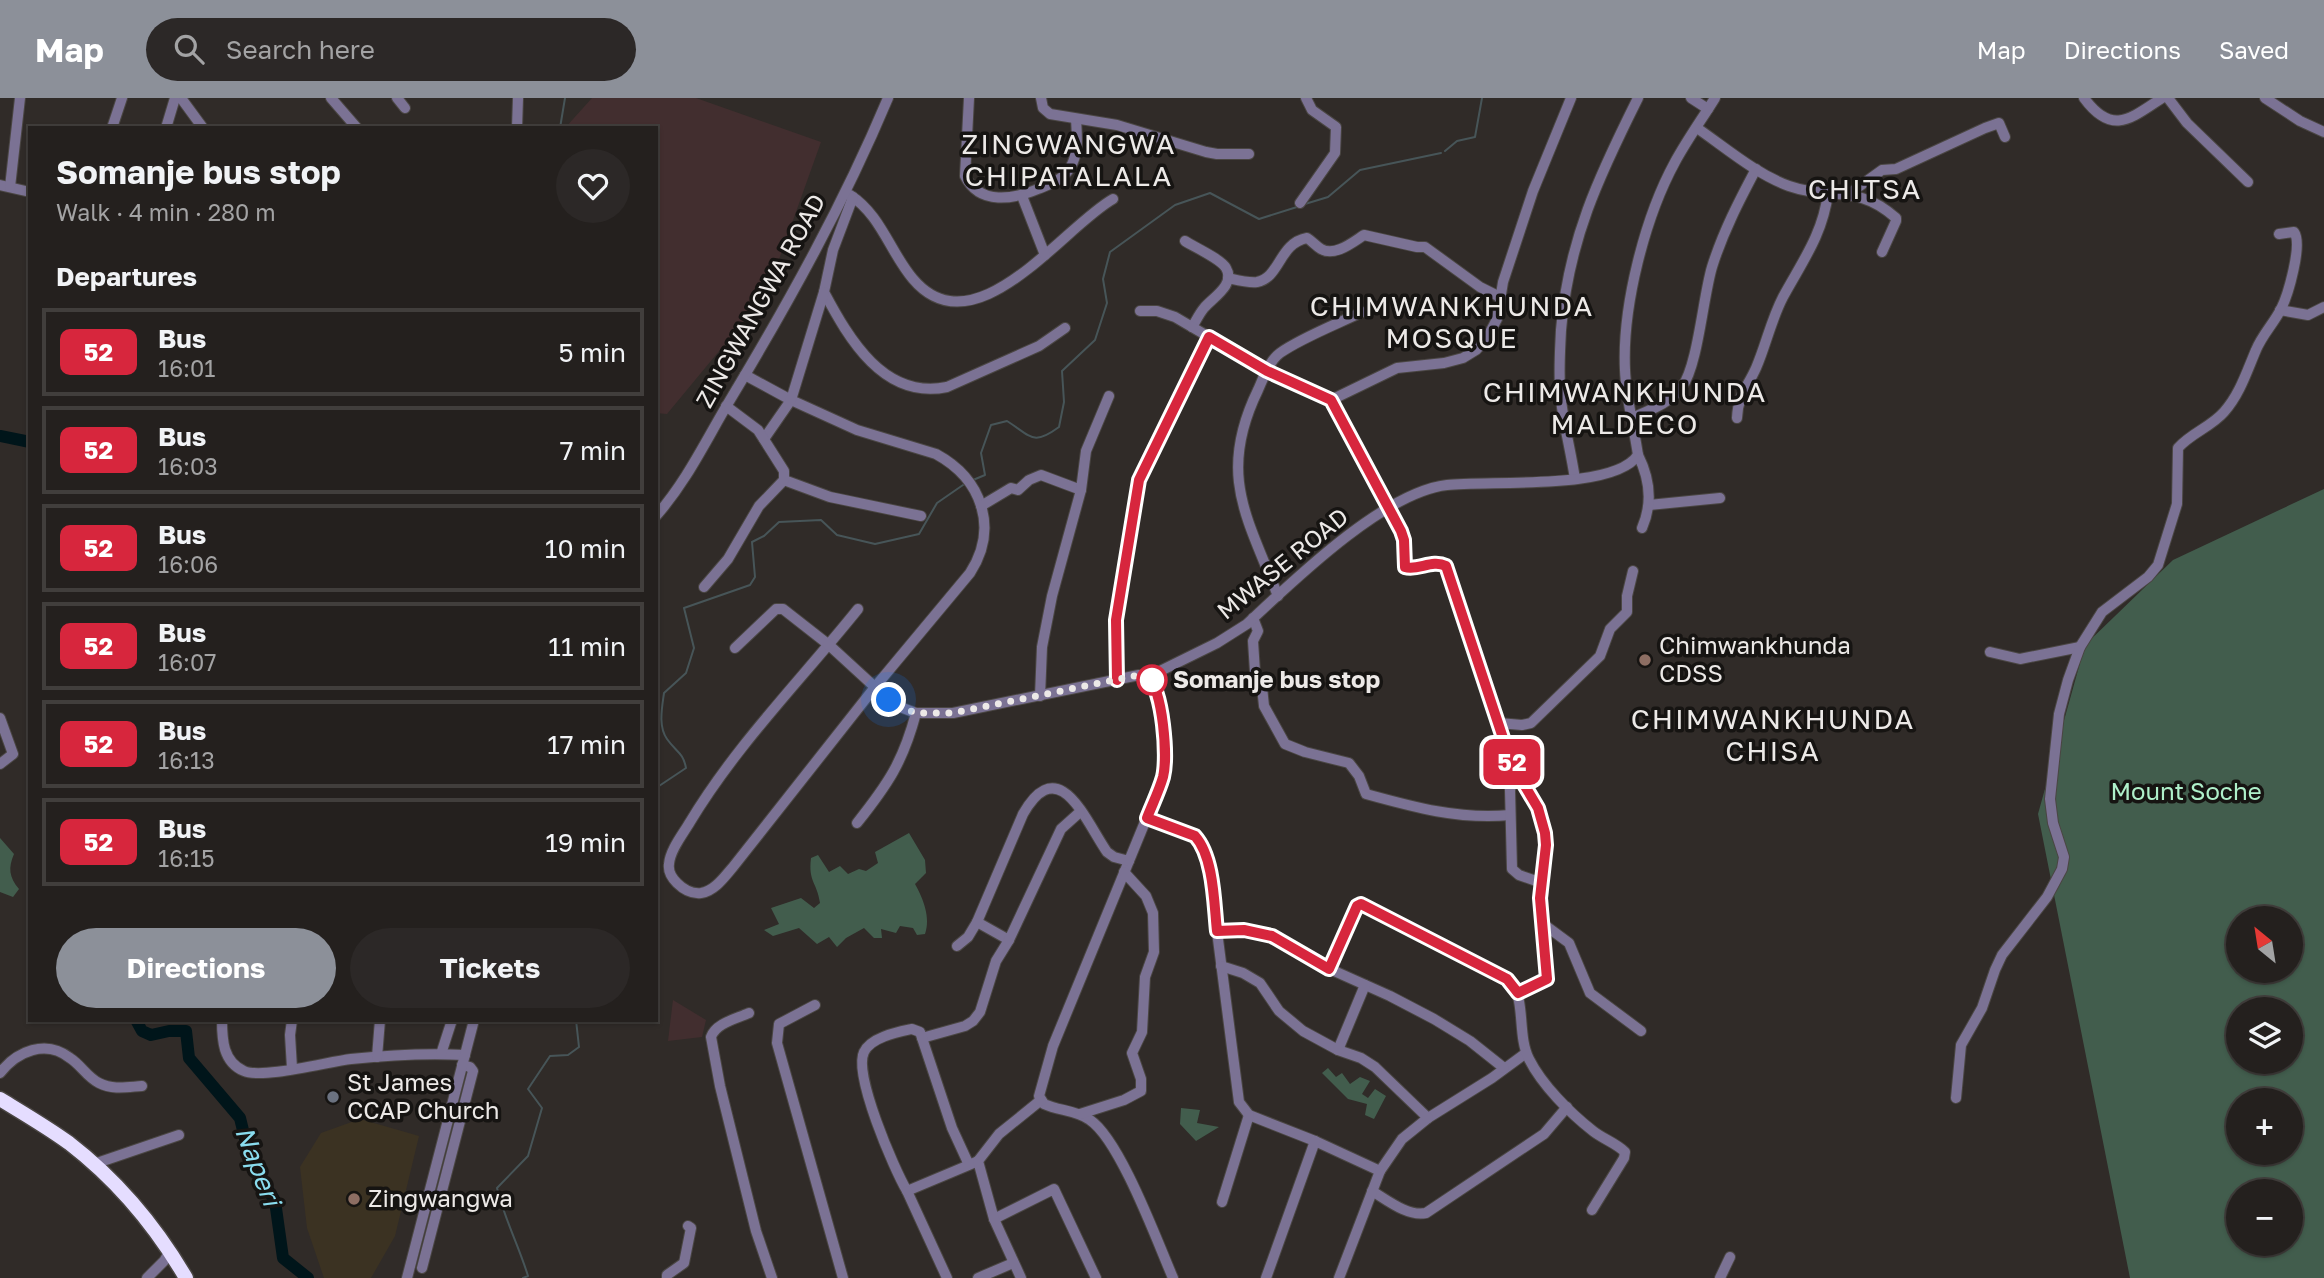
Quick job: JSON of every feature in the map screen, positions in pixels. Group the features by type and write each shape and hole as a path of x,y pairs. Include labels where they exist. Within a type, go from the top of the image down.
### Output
{"highway":[{"path":"0,1098 67,1142 94,1164 136,1205 186,1278"}],"street":[{"path":"20,98 5,186 28,192"},
{"path":"113,126 121,98"},
{"path":"167,126 175,98"},
{"path":"181,98 202,126"},
{"path":"331,98 354,126"},
{"path":"397,98 405,108"},
{"path":"517,126 518,98"},
{"name":"ZINGWANGWA ROAD","path":"658,514 677,491 850,195 888,98"},
{"path":"969,98 964,167 967,180 977,191 997,199 1022,195 1053,183 1069,170 1077,149 1076,119"},
{"path":"1041,98 1043,108 1050,114 1117,125 1206,152 1249,154"},
{"path":"1300,202 1335,153 1337,145 1336,127 1308,106 1306,98"},
{"path":"1331,400 1397,368 1463,358 1476,350 1487,338 1497,319 1508,265 1533,191 1571,98"},
{"path":"1575,479 1559,380 1560,347 1571,258 1605,164 1638,98"},
{"path":"1691,98 1708,109"},
{"path":"1642,528 1649,505 1647,478 1638,455 1625,368 1636,272 1659,195 1676,161 1715,98"},
{"path":"2084,98 2098,115 2113,122 2123,121 2162,98"},
{"path":"2168,98 2194,131 2248,181"},
{"path":"2265,98 2300,121 2324,132"},
{"path":"1850,193 1882,170 1896,169 1918,156 1992,125 1998,123 2004,138"},
{"path":"1697,128 1756,169 1790,186 1828,193 1850,193 1881,206 1896,218 1882,252"},
{"path":"1632,418 1663,403 1677,392 1686,380 1712,267 1733,211 1756,169"},
{"path":"1737,418 1738,401 1756,368 1783,298 1818,236 1828,193"},
{"path":"764,439 791,400 850,195 869,211 914,281 939,297 961,301 982,298 1004,285 1045,255 1098,207 1113,199"},
{"path":"1022,195 1045,255"},
{"path":"1956,1098 1961,1045 1982,1008 1995,970 2002,955 2047,897 2062,869 2064,857 2051,813 2051,776 2062,698 2080,647 2102,612 2148,577 2158,565 2177,504 2178,448 2209,426 2228,408 2249,370 2267,328 2280,310 2294,269 2298,240 2294,232 2279,234"},
{"path":"1228,278 1252,282 1262,280 1275,267 1290,244 1300,239 1307,238 1320,249 1328,251 1346,247 1364,235 1425,247 1479,287 1500,297"},
{"path":"1185,241 1220,262 1226,269 1228,278 1225,287 1206,305 1192,327"},
{"path":"824,292 841,324 863,355 899,381 933,390 947,387 1039,346 1065,328"},
{"path":"2280,310 2308,315 2324,306"},
{"path":"1140,311 1164,313 1267,371 1331,400 1404,540 1404,564 1407,569 1431,563 1446,566 1516,771 1534,800 1545,833 1542,923 1547,979 1518,993"},
{"path":"1278,596 1247,516 1238,478 1237,450 1246,416 1267,371 1279,354 1362,312"},
{"path":"1117,680 1116,620 1139,480 1209,337"},
{"path":"746,375 791,400 857,430 936,454 948,461 968,481 981,506 986,534 980,558 970,573 875,687 747,850 718,883 700,893 689,892 677,883 668,868 709,791 761,722 858,609"},
{"path":"1040,696 1042,647 1047,621 1081,490 1086,452 1109,396"},
{"path":"704,587 728,559 759,506 784,480 784,471 764,439 752,424 726,406"},
{"name":"MWASE ROAD","path":"735,648 765,618 780,608 829,645 900,707 916,713 953,713 1139,675 1148,677 1224,639 1253,618 1351,533 1418,492 1444,485 1575,479 1614,471 1629,464 1638,455"},
{"path":"981,506 1011,488 1018,490 1029,480 1041,475 1081,490"},
{"path":"784,480 830,497 921,516"},
{"path":"1649,505 1720,498"},
{"path":"1499,723 1531,723 1600,656 1610,629 1627,612 1627,596 1633,571"},
{"path":"1253,618 1258,631 1253,641 1255,672 1262,687 1264,706 1285,744 1349,763 1359,776 1366,794 1466,817 1510,815"},
{"path":"1990,652 2020,659 2080,647"},
{"path":"1148,677 1157,692 1165,757 1163,778 1053,1046 1040,1089 1041,1100 1050,1107 1080,1114 1102,1129 1110,1139 1173,1278"},
{"path":"856,823 900,763 916,713"},
{"path":"0,719 13,754 0,764"},
{"path":"1516,771 1510,790 1513,871 1542,883"},
{"path":"957,946 968,937 977,922 1031,799 1048,788 1057,788 1074,799 1107,852 1129,862"},
{"path":"922,1038 973,1021 984,1002 996,961 1009,940 1061,829 1080,812"},
{"path":"1147,818 1195,836 1201,842 1212,885 1239,1102 1249,1115 1380,1171"},
{"path":"1080,1114 1124,1100 1141,1091 1141,1079 1132,1053 1142,1032 1145,978 1154,952 1153,913 1146,896 1125,872"},
{"path":"1329,969 1357,906 1361,904 1507,979 1518,993 1520,1027 1526,1053 1543,1079 1592,1131 1625,1152 1592,1210"},
{"path":"977,922 1009,940"},
{"path":"1542,923 1569,943 1590,993 1641,1031"},
{"path":"1217,931 1244,930 1272,936 1329,969 1444,1025 1470,1041 1504,1068"},
{"path":"1221,966 1243,973 1260,983 1279,1011 1303,1031 1376,1067 1428,1118"},
{"path":"1338,1049 1365,985"},
{"path":"815,1005 779,1024 777,1043 843,1278"},
{"path":"748,1013 717,1027 711,1037 720,1086 756,1231 772,1278"},
{"path":"222,1022 222,1044 229,1060 236,1067 256,1075 377,1057 441,1054 464,1060 470,1067 473,1071 422,1268"},
{"path":"292,1022 292,1068"},
{"path":"377,1057 380,1022"},
{"path":"441,1054 451,1022"},
{"path":"407,1278 474,1022"},
{"path":"947,1278 887,1152 870,1101 862,1059 867,1047 894,1033 912,1029 919,1032 922,1038 952,1128 973,1163 1021,1278"},
{"path":"0,1073 15,1056 46,1047 59,1050 97,1082 121,1088 142,1086"},
{"path":"1339,1278 1380,1171 1402,1139 1428,1118 1526,1053"},
{"path":"907,1191 973,1163 999,1134 1041,1100"},
{"path":"1371,1191 1410,1212 1426,1213 1544,1134 1567,1107"},
{"path":"1222,1202 1249,1115"},
{"path":"94,1164 179,1135"},
{"path":"1266,1278 1315,1141"},
{"path":"995,1219 1054,1189 1096,1278"},
{"path":"667,1278 667,1275 684,1263 691,1228 688,1226"},
{"path":"147,1278 170,1251"},
{"path":"1720,1278 1730,1257"},
{"path":"978,1278 1013,1263"}],"shaded area":[{"path":"592,98 696,98 821,142 767,293 667,414 658,413 658,126 567,126"},
{"path":"673,1000 706,1020 702,1037 668,1041"},
{"name":"Zingwangwa","path":"360,1119 419,1136 395,1236 371,1278 324,1278 307,1228 300,1167 321,1133"}],"green space":[{"name":"Mount Soche","path":"2324,489 2324,1278 2130,1278 2038,814 2085,645 2173,560"},
{"path":"909,833 925,860 926,873 915,884 927,915 925,934 917,935 913,928 900,926 896,933 881,929 882,938 874,938 864,928 846,938 837,947 829,937 817,944 799,928 773,936 764,930 779,924 771,908 801,898 814,908 820,903 811,872 811,858 818,855 829,872 840,866 848,874 859,869 866,871 878,863 875,852"},
{"path":"0,838 14,854 10,872 19,889 13,897 0,892"},
{"path":"1328,1068 1336,1077 1342,1073 1350,1084 1360,1077 1370,1081 1362,1094 1368,1098 1375,1089 1386,1096 1374,1119 1365,1115 1367,1104 1348,1099 1322,1073"},
{"path":"1181,1108 1200,1110 1197,1123 1219,1127 1196,1141 1180,1124"}],"waterway":[{"path":"560,126 565,98"},
{"path":"1445,151 1457,141 1475,137 1482,98"},
{"path":"1305,204 1328,197 1360,170 1441,153"},
{"path":"973,480 985,475 981,453 991,425 1007,421 1028,435 1038,438 1059,427 1064,402 1062,371 1095,340 1107,303 1103,279 1110,252 1175,205 1210,193 1259,219 1297,207"},
{"name":"Naperi","path":"0,436 28,442"},
{"path":"658,787 686,768 681,755 664,734 661,717 664,693 686,673 694,648 684,608 750,585 755,577 752,542 764,536 779,522 821,520 837,535 875,544 919,534 937,503 963,485"},
{"name":"Naperi","path":"137,1022 142,1031 151,1035 186,1031 189,1058 240,1118 251,1163 275,1201 283,1258 308,1278"},
{"path":"523,1278 528,1276 497,1188 528,1156 542,1108 528,1089 550,1056 568,1055 579,1047 576,1022"}],"bus line":[{"name":"52","path":"1117,680 1116,620 1139,480 1209,337 1267,371 1331,400 1401,531 1405,567 1407,569 1431,563 1446,566 1505,744 1521,781 1538,808 1545,833 1540,898 1547,979 1518,993 1507,979 1361,904 1357,906 1329,969 1272,936 1244,930 1217,931 1212,885 1201,842 1195,836 1147,818 1163,778 1165,757 1156,686 1148,677"}],"place":[{"name":"Chimwankhunda CDSS","path":"1645,660"},
{"name":"Somanje bus stop","path":"1152,680"},
{"name":"St James CCAP Church","path":"333,1097"},
{"name":"Zingwangwa","path":"354,1199"}],"district":[{"name":"ZINGWANGWA CHIPATALALA","path":"1069,160"},
{"name":"CHITSA","path":"1865,189"},
{"name":"CHIMWANKHUNDA MOSQUE","path":"1452,322"},
{"name":"CHIMWANKHUNDA MALDECO","path":"1625,408"},
{"name":"CHIMWANKHUNDA CHISA","path":"1773,735"}],"route":[{"path":"889,700 916,713 953,713 1139,675 1152,680"}]}
